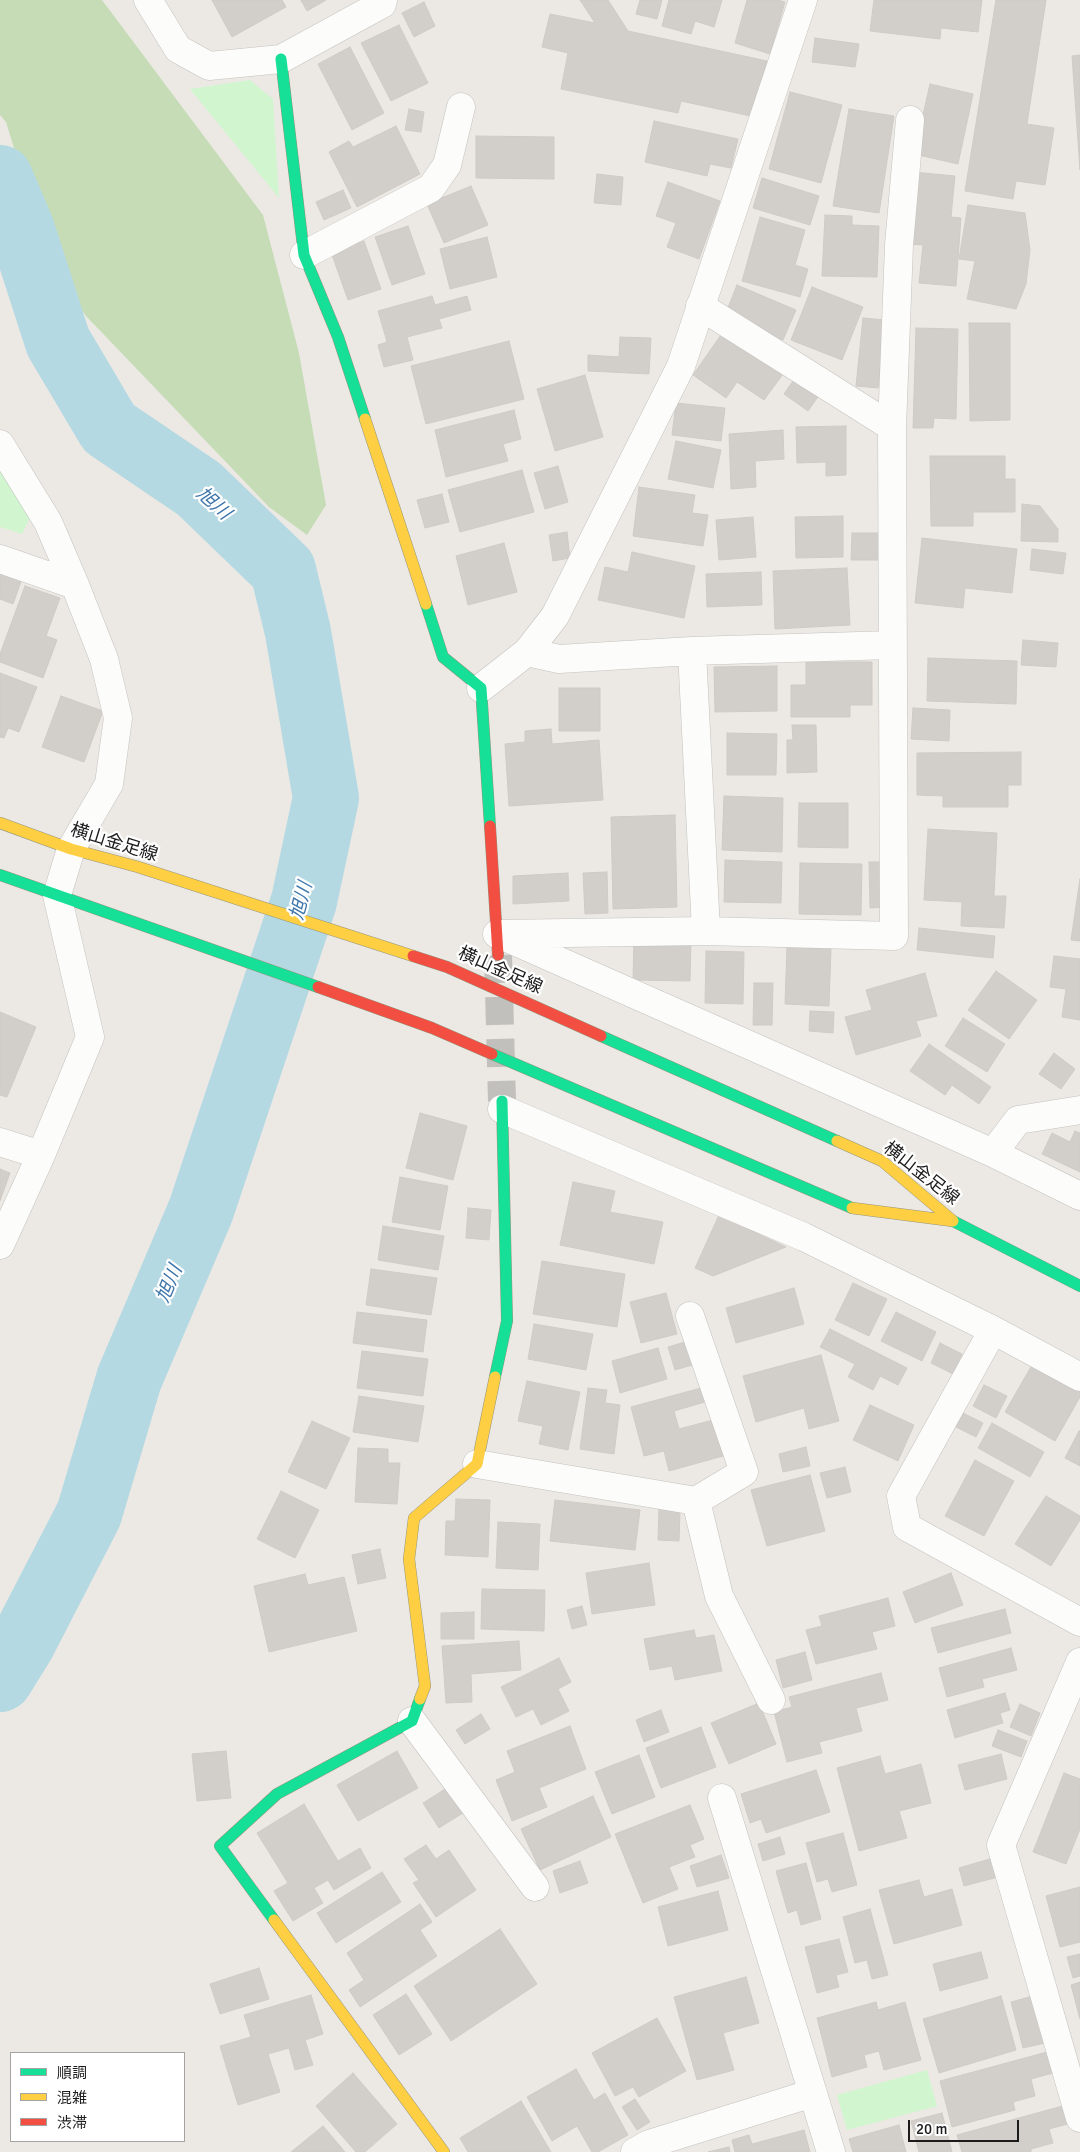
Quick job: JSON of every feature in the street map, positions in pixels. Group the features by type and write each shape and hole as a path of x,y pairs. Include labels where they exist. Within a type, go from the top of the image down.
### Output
{"street":[{"path":"148,0 178,49 209,66 281,59 382,4 383,0"},
{"path":"480,688 527,652 555,616 681,366 804,0"},
{"path":"281,59 304,255 338,337 442,656 480,688 497,944"},
{"path":"304,255 431,188 446,165 461,107"},
{"path":"497,944 706,931 894,936 892,428 899,245 910,120"},
{"path":"700,306 892,428"},
{"path":"0,444 48,522 104,659 118,718 109,784 71,849 57,895 90,1038 41,1155 0,1245"},
{"path":"0,558 75,585"},
{"path":"527,652 559,659 692,651 892,645"},
{"path":"692,651 706,931"},
{"name":"横山金足線","path":"0,824 71,849 138,867 447,967 882,1161 954,1221 1080,1286"},
{"name":"横山金足線","path":"0,875 432,1028 850,1208 954,1221"},
{"path":"497,944 993,1153 1080,1196"},
{"path":"444,2152 220,1846 277,1794 412,1721 425,1686 409,1559 414,1518 477,1464 507,1321 502,1105 804,1237 993,1330 1080,1377"},
{"path":"993,1153 1018,1120 1080,1110"},
{"path":"0,1142 41,1155"},
{"path":"477,1464 696,1501 744,1472 690,1316"},
{"path":"993,1330 901,1496 907,1527 1080,1622"},
{"path":"696,1501 719,1596 771,1700"},
{"path":"1080,1662 1001,1845 1080,2118"},
{"path":"412,1721 535,1887"},
{"path":"722,1798 831,2152"},
{"path":"635,2152 649,2144 814,2093"}],"green space":[{"path":"0,0 102,0 263,215 299,353 326,505 307,535 269,507 86,316 50,265 6,122 0,115"},
{"path":"250,80 273,99 279,198 190,89"},
{"path":"0,469 30,518 22,534 0,527"},
{"path":"927,2070 937,2106 847,2130 837,2095"}],"building":[{"path":"212,0 282,0 286,7 232,37"},
{"path":"301,0 326,0 307,11"},
{"path":"580,0 608,0 628,31 767,61 755,117 681,101 678,113 561,89 568,53 542,47 550,14 595,23"},
{"path":"640,0 662,0 657,19 636,14"},
{"path":"669,0 722,0 714,27 695,21 691,34 662,26"},
{"path":"747,0 778,0 785,2 770,54 735,43"},
{"path":"874,0 982,0 978,32 941,28 940,39 870,31"},
{"path":"996,0 1046,0 1027,124 1054,128 1045,185 1016,181 1013,199 965,191"},
{"path":"424,2 435,26 414,37 402,13"},
{"path":"399,25 428,83 391,101 361,43"},
{"path":"815,38 859,44 855,67 812,62"},
{"path":"350,47 384,113 352,130 318,64"},
{"path":"1080,55 1080,170 1072,56"},
{"path":"930,84 973,94 958,164 914,154"},
{"path":"790,92 842,105 821,183 769,169"},
{"path":"409,109 424,112 421,132 405,130"},
{"path":"849,109 894,116 879,213 833,206"},
{"path":"654,121 738,139 731,168 710,164 707,176 645,162"},
{"path":"396,126 420,174 357,207 329,152 349,141 353,147"},
{"path":"476,136 554,137 554,179 476,178"},
{"path":"913,172 955,176 951,217 961,218 956,286 919,283 923,245 907,244"},
{"path":"597,174 623,177 621,205 594,203"},
{"path":"762,178 819,196 810,225 753,208"},
{"path":"668,182 720,201 699,259 667,247 676,223 656,216"},
{"path":"471,186 488,225 444,243 427,204"},
{"path":"343,190 351,208 324,220 316,202"},
{"path":"968,205 1025,213 1030,250 1026,284 1016,309 967,299 975,261 959,259"},
{"path":"825,215 852,216 852,225 879,226 877,277 822,276"},
{"path":"760,217 805,230 795,265 808,269 800,297 742,281"},
{"path":"408,226 425,274 392,285 375,237"},
{"path":"487,237 497,277 450,289 440,249"},
{"path":"364,241 381,289 348,300 331,252"},
{"path":"737,285 796,310 783,340 725,315"},
{"path":"812,287 863,307 842,360 791,340"},
{"path":"432,296 435,305 467,296 471,310 439,319 442,328 407,337 413,360 384,367 378,345 387,342 378,311"},
{"path":"863,318 886,320 878,388 856,386"},
{"path":"969,323 1010,323 1010,420 970,421"},
{"path":"916,328 958,329 956,419 934,418 933,428 913,428"},
{"path":"723,332 783,374 764,400 737,382 726,398 693,375"},
{"path":"620,337 651,338 649,374 588,371 588,355 619,357"},
{"path":"509,341 524,399 426,424 411,366"},
{"path":"585,375 603,437 555,451 537,389"},
{"path":"795,378 819,395 808,411 784,394"},
{"path":"676,403 725,408 721,441 672,435"},
{"path":"514,410 521,439 503,444 508,461 446,477 435,430"},
{"path":"846,426 846,475 826,476 826,462 797,463 796,427"},
{"path":"783,430 784,459 755,461 756,487 731,489 729,434"},
{"path":"676,441 721,450 713,488 668,479"},
{"path":"930,456 1005,456 1005,479 1015,479 1015,512 973,512 973,526 931,526"},
{"path":"558,466 568,502 545,509 534,473"},
{"path":"522,470 534,512 460,532 448,490"},
{"path":"639,487 695,495 692,513 708,515 703,546 633,536"},
{"path":"442,494 449,522 425,528 417,500"},
{"path":"1022,504 1040,506 1058,529 1058,542 1021,541"},
{"path":"843,516 843,557 796,558 795,517"},
{"path":"753,517 756,557 719,560 716,520"},
{"path":"567,532 570,558 553,561 549,535"},
{"path":"852,533 881,533 881,560 851,560"},
{"path":"922,538 1017,549 1012,593 965,588 963,608 915,603"},
{"path":"504,543 517,592 468,605 456,556"},
{"path":"1032,549 1066,553 1063,574 1030,570"},
{"path":"632,552 695,566 684,618 598,600 605,567 628,572"},
{"path":"847,568 850,625 775,629 773,571"},
{"path":"0,571 22,579 13,604 0,599"},
{"path":"761,572 762,605 707,607 706,574"},
{"path":"25,586 60,598 46,636 57,640 43,678 0,662 0,654"},
{"path":"1023,640 1058,643 1056,667 1021,665"},
{"path":"928,658 1017,661 1016,704 927,701"},
{"path":"806,662 872,662 872,705 850,705 850,717 791,717 791,685 806,685"},
{"path":"777,666 777,711 715,712 714,667"},
{"path":"0,673 37,687 19,732 8,728 4,738 0,737"},
{"path":"559,688 600,688 600,731 559,731"},
{"path":"61,696 103,711 84,762 42,747"},
{"path":"913,708 950,710 949,741 911,739"},
{"path":"792,725 816,725 817,772 787,773 787,740 793,740"},
{"path":"551,729 552,744 599,740 603,800 509,806 505,744 525,742 525,731"},
{"path":"727,733 777,734 776,775 727,775"},
{"path":"1021,752 1021,785 1008,785 1008,807 943,807 943,796 917,795 917,753"},
{"path":"724,796 783,798 782,852 722,850"},
{"path":"799,803 848,803 848,848 798,847"},
{"path":"675,815 677,907 613,909 611,817"},
{"path":"928,829 997,833 994,896 1006,896 1004,928 961,926 962,902 924,900"},
{"path":"725,860 782,862 781,903 724,902"},
{"path":"869,862 886,862 887,907 870,908"},
{"path":"800,863 862,864 861,915 799,914"},
{"path":"607,872 608,913 585,914 583,873"},
{"path":"568,873 569,901 513,904 513,876"},
{"path":"1080,879 1080,941 1071,940"},
{"path":"919,928 995,936 993,958 917,950"},
{"path":"634,938 691,941 690,981 633,980"},
{"path":"787,946 831,948 829,1006 785,1004"},
{"path":"706,951 744,952 743,1004 705,1003"},
{"path":"1054,956 1080,959 1080,1020 1062,1017 1066,989 1050,987"},
{"path":"996,971 1037,1000 1009,1039 968,1010"},
{"path":"925,973 937,1016 916,1021 921,1036 856,1055 845,1017 872,1010 866,990"},
{"path":"754,983 773,983 772,1025 753,1025"},
{"path":"810,1011 834,1012 833,1033 809,1031"},
{"path":"0,1012 36,1027 7,1097 0,1095"},
{"path":"963,1018 1005,1044 987,1072 945,1046"},
{"path":"929,1044 991,1087 979,1104 952,1085 945,1095 910,1071"},
{"path":"1054,1053 1075,1069 1061,1089 1039,1074"},
{"path":"420,1113 467,1126 453,1180 406,1168"},
{"path":"1075,1131 1080,1133 1080,1172 1042,1154 1052,1133 1070,1142"},
{"path":"0,1169 10,1173 0,1201"},
{"path":"400,1177 448,1186 440,1230 392,1222"},
{"path":"573,1182 615,1191 610,1212 663,1222 654,1264 560,1245"},
{"path":"468,1208 491,1210 489,1240 466,1238"},
{"path":"719,1215 786,1247 713,1276 695,1268"},
{"path":"383,1226 444,1236 438,1270 378,1260"},
{"path":"542,1261 625,1274 617,1327 533,1314"},
{"path":"371,1269 437,1278 431,1315 366,1305"},
{"path":"853,1283 887,1299 869,1336 835,1320"},
{"path":"794,1288 804,1324 736,1343 726,1308"},
{"path":"666,1293 677,1334 641,1343 630,1302"},
{"path":"357,1312 427,1320 423,1352 353,1343"},
{"path":"896,1312 936,1332 922,1361 881,1341"},
{"path":"534,1324 593,1334 586,1370 528,1359"},
{"path":"830,1329 907,1368 898,1385 880,1376 873,1390 848,1377 855,1364 820,1347"},
{"path":"692,1340 699,1363 675,1370 668,1347"},
{"path":"940,1343 962,1354 953,1374 931,1363"},
{"path":"658,1348 667,1379 620,1393 612,1361"},
{"path":"362,1351 428,1359 423,1396 357,1388"},
{"path":"821,1355 839,1421 809,1429 804,1408 756,1422 743,1376"},
{"path":"1032,1365 1080,1392 1080,1397 1055,1441 1005,1412"},
{"path":"527,1381 580,1392 568,1450 539,1444 543,1426 518,1421"},
{"path":"984,1385 1007,1396 996,1418 973,1406"},
{"path":"588,1388 607,1390 605,1403 620,1405 614,1454 580,1449"},
{"path":"701,1388 705,1402 674,1411 679,1429 713,1420 723,1456 669,1471 664,1451 644,1456 631,1407"},
{"path":"359,1396 424,1406 418,1442 353,1432"},
{"path":"870,1405 914,1425 898,1461 853,1440"},
{"path":"963,1413 983,1423 976,1437 956,1427"},
{"path":"312,1421 350,1438 326,1489 288,1472"},
{"path":"992,1423 1044,1452 1030,1477 978,1448"},
{"path":"1080,1431 1080,1466 1065,1458"},
{"path":"806,1447 810,1466 783,1472 779,1454"},
{"path":"358,1448 388,1449 388,1463 400,1463 397,1504 355,1502"},
{"path":"975,1460 1014,1481 984,1536 945,1516"},
{"path":"845,1467 851,1492 827,1498 820,1473"},
{"path":"810,1475 825,1531 767,1546 751,1490"},
{"path":"281,1491 319,1510 295,1558 257,1539"},
{"path":"1046,1496 1080,1516 1080,1520 1051,1566 1015,1544"},
{"path":"456,1499 490,1500 488,1557 445,1555 446,1521 455,1521"},
{"path":"555,1500 640,1510 635,1550 550,1541"},
{"path":"659,1509 680,1510 679,1541 658,1540"},
{"path":"498,1522 540,1524 538,1570 496,1568"},
{"path":"380,1549 386,1578 358,1584 352,1555"},
{"path":"649,1563 655,1605 592,1614 586,1573"},
{"path":"951,1573 963,1605 915,1623 903,1592"},
{"path":"305,1574 308,1585 344,1577 357,1631 269,1652 254,1586"},
{"path":"482,1589 545,1590 544,1631 481,1629"},
{"path":"888,1598 895,1626 872,1632 877,1649 816,1664 806,1630 822,1626 819,1616"},
{"path":"582,1606 587,1625 572,1629 567,1610"},
{"path":"1005,1609 1011,1633 938,1653 931,1628"},
{"path":"474,1612 474,1639 441,1639 441,1613"},
{"path":"694,1630 696,1638 714,1635 722,1671 675,1680 672,1666 650,1670 644,1639"},
{"path":"519,1641 521,1670 471,1674 472,1702 446,1703 442,1646"},
{"path":"1011,1648 1017,1670 982,1679 984,1687 947,1697 939,1668"},
{"path":"805,1652 812,1680 783,1688 776,1660"},
{"path":"559,1658 571,1682 558,1689 569,1711 541,1725 533,1709 516,1717 501,1687"},
{"path":"881,1673 888,1700 856,1708 862,1731 819,1742 822,1753 787,1762 774,1712 792,1707 789,1697"},
{"path":"1005,1693 1010,1710 1000,1713 1003,1723 955,1738 947,1710"},
{"path":"759,1703 776,1744 729,1764 711,1723"},
{"path":"1020,1704 1040,1713 1031,1736 1010,1727"},
{"path":"661,1710 669,1732 644,1742 636,1720"},
{"path":"481,1714 490,1729 465,1744 456,1730"},
{"path":"570,1726 586,1769 539,1788 547,1807 512,1821 496,1780 515,1772 507,1751"},
{"path":"701,1727 716,1767 661,1788 646,1748"},
{"path":"998,1730 1027,1741 1021,1757 992,1746"},
{"path":"226,1751 231,1798 197,1801 192,1754"},
{"path":"397,1751 418,1788 358,1821 337,1785"},
{"path":"1001,1754 1007,1779 965,1790 958,1765"},
{"path":"639,1755 655,1797 612,1814 595,1772"},
{"path":"880,1756 885,1774 921,1764 931,1803 899,1811 907,1838 859,1851 837,1768"},
{"path":"816,1770 830,1812 766,1833 761,1819 750,1823 741,1794"},
{"path":"1064,1773 1080,1779 1080,1829 1066,1864 1033,1852"},
{"path":"450,1786 466,1811 439,1828 423,1803"},
{"path":"593,1796 611,1837 540,1870 521,1829"},
{"path":"304,1804 338,1861 360,1848 371,1868 334,1890 328,1880 314,1888 323,1903 293,1921 274,1891 288,1883 257,1833"},
{"path":"690,1805 704,1839 690,1845 695,1857 669,1867 678,1889 643,1903 615,1834"},
{"path":"843,1833 857,1885 832,1892 828,1879 817,1882 806,1843"},
{"path":"780,1837 785,1854 763,1861 758,1844"},
{"path":"426,1845 436,1859 449,1850 476,1890 436,1917 413,1883 419,1880 404,1859"},
{"path":"721,1855 729,1878 697,1887 690,1866"},
{"path":"993,1858 998,1877 964,1886 959,1868"},
{"path":"580,1861 588,1883 560,1893 553,1871"},
{"path":"806,1863 821,1919 801,1925 797,1910 788,1913 776,1871"},
{"path":"382,1872 401,1902 336,1943 317,1913"},
{"path":"919,1880 924,1897 952,1889 962,1925 894,1944 879,1890"},
{"path":"1080,1887 1080,1942 1060,1947 1046,1896"},
{"path":"718,1891 728,1930 668,1946 658,1907"},
{"path":"420,1904 432,1922 420,1930 437,1956 360,2007 349,1990 364,1980 347,1953"},
{"path":"870,1909 888,1975 872,1979 867,1960 855,1963 843,1917"},
{"path":"500,1929 537,1984 451,2041 414,1986"},
{"path":"839,1939 848,1972 836,1975 839,1987 817,1993 805,1947"},
{"path":"981,1952 988,1978 940,1991 933,1964"},
{"path":"1080,1954 1080,1976 1073,1978 1067,1957"},
{"path":"259,1968 269,1999 220,2014 210,1984"},
{"path":"746,1977 759,2023 723,2033 734,2070 697,2080 674,1997"},
{"path":"1080,1982 1080,2019 1071,1985"},
{"path":"406,1994 432,2034 399,2055 373,2015"},
{"path":"311,1995 323,2034 305,2040 313,2065 295,2070 289,2048 268,2054 280,2092 238,2105 220,2046 251,2037 244,2015"},
{"path":"1001,1996 1016,2050 939,2073 923,2019"},
{"path":"1033,1996 1045,2043 1023,2048 1011,2002"},
{"path":"876,2002 878,2010 905,2002 921,2060 884,2070 879,2051 864,2055 867,2067 832,2077 817,2018"},
{"path":"657,2018 686,2071 639,2097 633,2087 615,2096 592,2053"},
{"path":"1047,2052 1053,2073 1031,2079 1035,2096 1013,2102 1015,2110 952,2127 940,2081"},
{"path":"576,2069 594,2100 605,2093 628,2135 598,2152 592,2152 577,2126 552,2141 527,2097"},
{"path":"353,2073 397,2124 365,2152 356,2152 316,2106"},
{"path":"635,2099 650,2122 637,2130 622,2107"},
{"path":"521,2101 551,2152 468,2152 460,2138"},
{"path":"1066,2105 1071,2123 1049,2129 1053,2143 1031,2149 1031,2152 962,2152 957,2135"},
{"path":"942,2113 952,2152 919,2152 911,2121"},
{"path":"899,2125 906,2152 853,2152 849,2139"},
{"path":"323,2126 345,2152 291,2152"},
{"path":"804,2130 810,2152 735,2152 732,2140 749,2135 752,2144"},
{"path":"729,2147 730,2152 708,2152"}],"waterway":[{"name":"旭川","path":"0,178 22,230 58,342 109,428 199,489 283,570 298,632 326,798 304,901 201,1210 129,1379 89,1514 23,1642 0,1679"}],"tunnel":[{"path":"498,955 502,1101"}],"traffic: fast":[{"path":"281,59 304,255 338,337 365,419"},
{"path":"426,604 443,657 481,688 490,826"},
{"path":"0,875 318,987"},
{"path":"601,1036 837,1141"},
{"path":"492,1054 852,1208"},
{"path":"495,1377 507,1321 502,1101"},
{"path":"953,1221 1080,1286"},
{"path":"274,1920 220,1846 277,1794 412,1721 420,1699"}],"traffic: slow":[{"path":"365,419 426,604"},
{"path":"0,823 71,849 138,867 413,956"},
{"path":"837,1141 882,1161 953,1221 852,1208"},
{"path":"420,1699 425,1686 409,1559 414,1518 477,1464 495,1377"},
{"path":"274,1920 444,2152"}],"traffic: jam":[{"path":"490,826 498,955"},
{"path":"413,956 447,967 601,1036"},
{"path":"318,987 432,1028 492,1054"}]}
